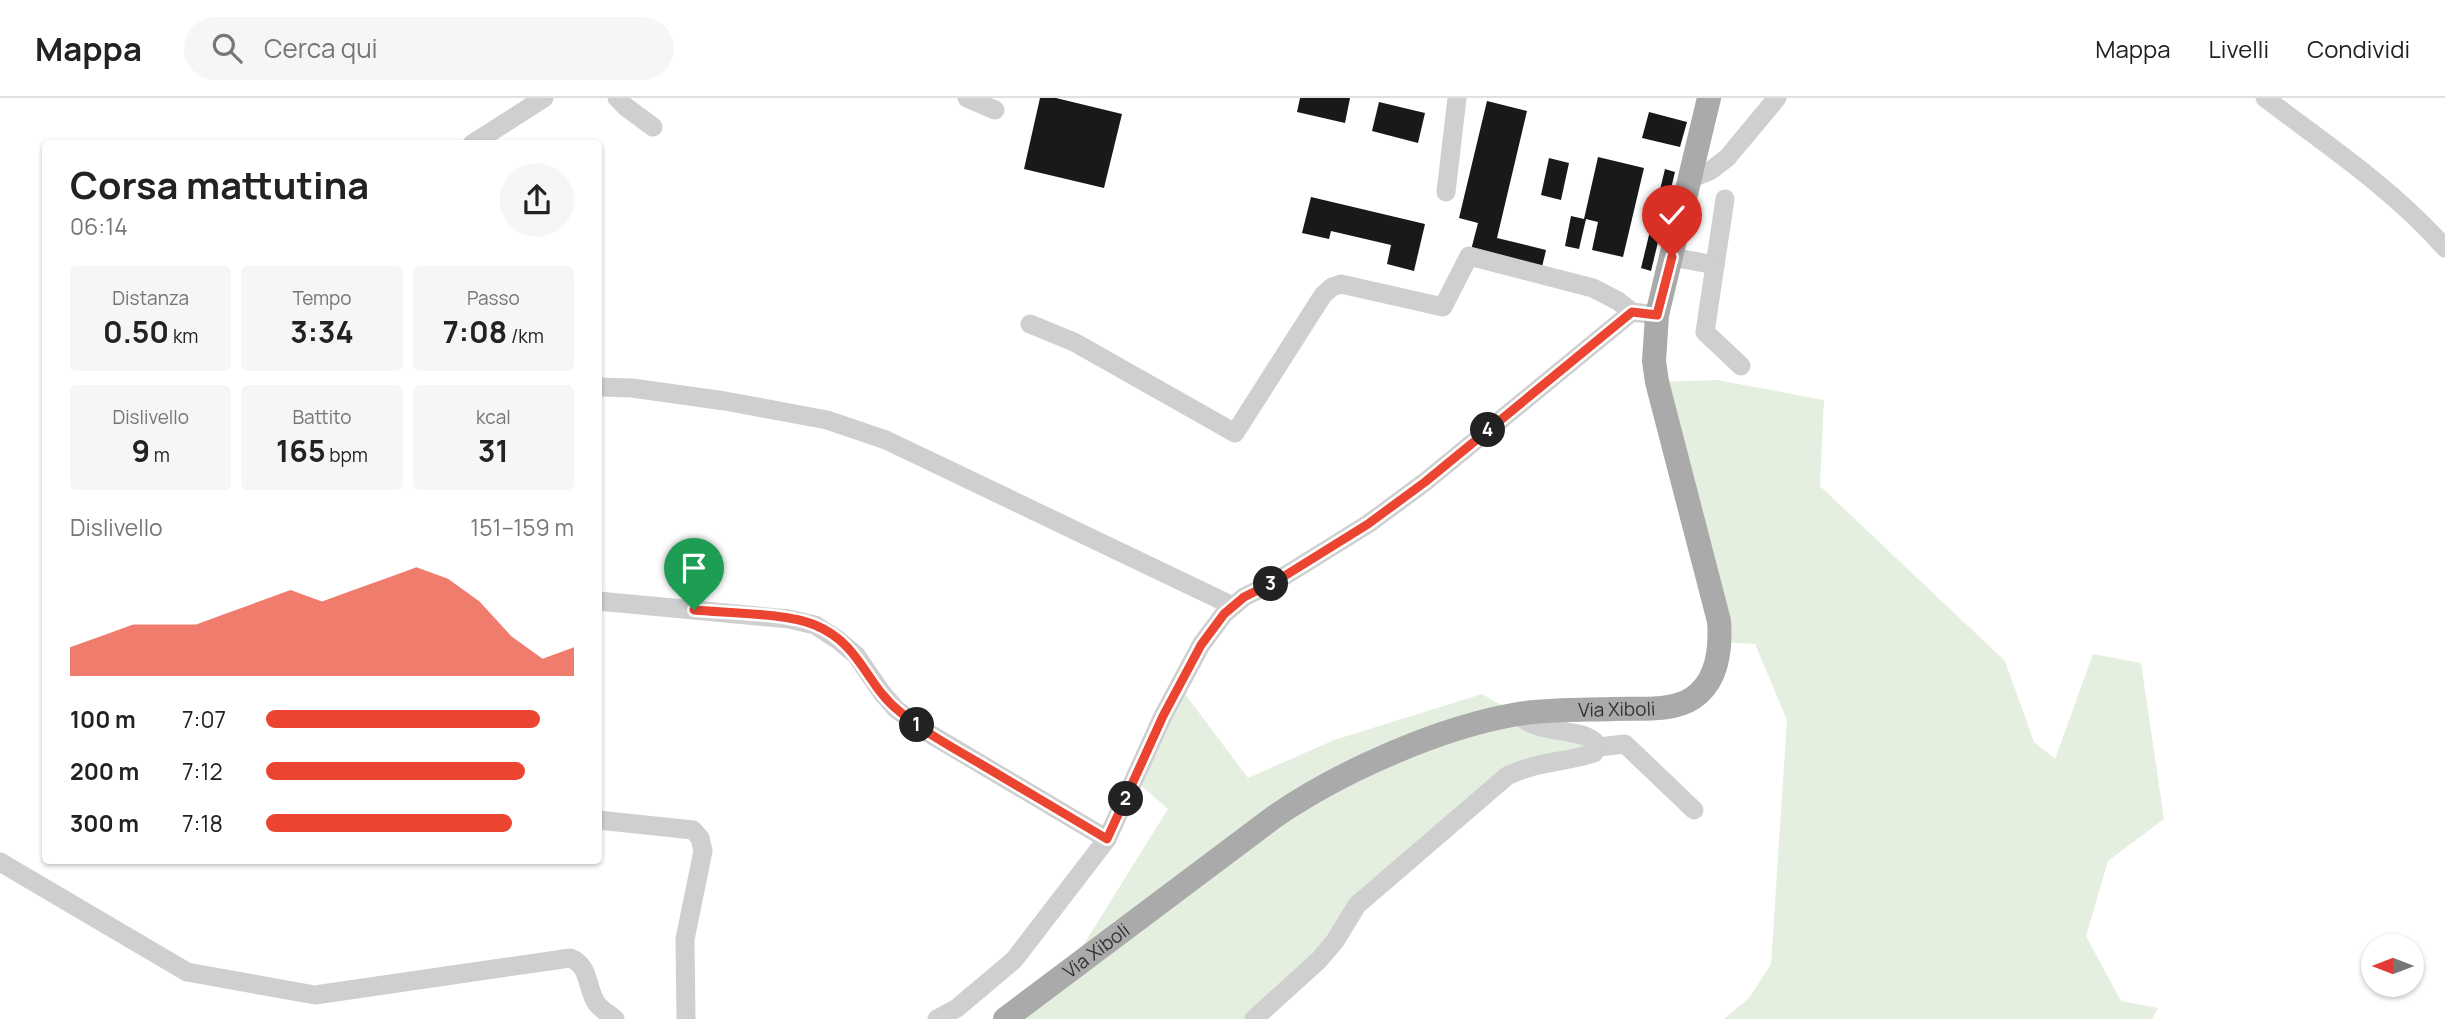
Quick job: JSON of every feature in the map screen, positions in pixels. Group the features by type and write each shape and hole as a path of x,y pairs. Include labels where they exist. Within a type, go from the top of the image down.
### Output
{"main road":[{"name":"Via Xiboli","path":"1005,1019 1301,798 1342,776 1446,733 1518,715 1553,710 1669,706 1694,698 1713,674 1721,642 1719,621 1657,382 1654,361 1657,315 1709,98"}],"street":[{"path":"478,140 544,98"},
{"path":"617,98 653,127"},
{"path":"967,98 995,110"},
{"path":"1447,192 1457,98"},
{"path":"1690,179 1710,171 1727,158 1777,98"},
{"path":"2265,98 2391,194 2417,217 2445,248"},
{"path":"1725,199 1705,332 1741,366"},
{"path":"1030,324 1074,342 1235,433 1322,295 1341,284 1443,307 1469,256 1593,288 1632,312 1657,315"},
{"path":"1672,257 1715,265"},
{"path":"937,1019 976,993 1014,960 1107,839 1163,716 1195,655 1224,614 1244,597 1278,580 1368,524 1425,482 1632,312"},
{"path":"602,387 632,388 738,403 827,419 886,440 1233,606"},
{"path":"602,601 789,619 815,625 856,655 882,694 896,709 925,731 1107,839"},
{"path":"1518,715 1536,727 1588,736 1596,741 1598,747"},
{"path":"1254,1019 1319,960 1335,941 1357,905 1507,776 1528,766 1576,759 1594,753 1598,747 1625,744 1694,810"},
{"path":"602,820 693,830 700,838 703,851 685,939 687,1019"},
{"path":"0,862 187,972 315,995 570,958 577,960 583,967 598,1005 615,1019"}],"green space":[{"path":"1717,380 1824,400 1820,486 2005,661 2034,742 2055,759 2093,654 2141,663 2164,819 2108,861 2086,936 2121,1001 2158,1008 2152,1019 1724,1019 1749,998 1771,964 1787,720 1755,644 1721,642 1657,382"},
{"path":"1179,686 1248,778 1334,740 1482,694 1518,714 1596,741 1551,761 1474,803 1254,1019 1005,1019 1064,976 1168,809 1135,780"}],"building":[{"path":"1040,98 1056,98 1122,114 1104,188 1024,169"},
{"path":"1300,98 1350,98 1345,123 1297,112"},
{"path":"1487,101 1527,111 1497,238 1546,250 1542,267 1471,250 1478,223 1459,218"},
{"path":"1379,102 1425,113 1418,143 1372,131"},
{"path":"1649,112 1687,122 1680,147 1642,138"},
{"path":"1598,157 1644,168 1623,257 1592,250 1598,222 1586,219 1579,249 1565,246 1571,216 1584,219"},
{"path":"1549,158 1569,163 1561,200 1541,195"},
{"path":"1665,169 1675,172 1651,271 1641,268"},
{"path":"1311,197 1425,224 1414,271 1387,264 1391,245 1331,231 1329,239 1302,233"}],"route":[{"path":"694,610 789,619 815,625 856,655 882,694 896,709 925,731 1107,839 1163,716 1201,645 1224,614 1244,597 1278,580 1368,524 1425,482 1632,312 1657,315 1672,257"}]}
